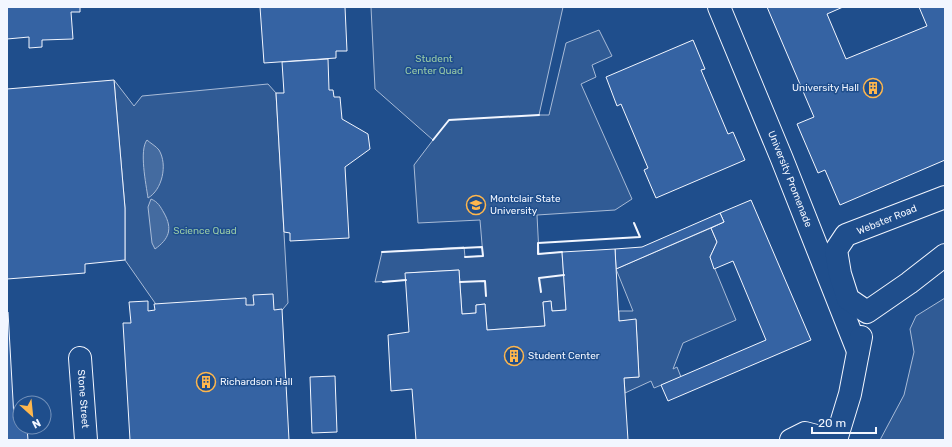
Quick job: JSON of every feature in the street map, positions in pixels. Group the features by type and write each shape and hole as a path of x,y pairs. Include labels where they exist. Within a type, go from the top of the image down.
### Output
{"street":[{"name":"University Promenade","path":"719,7 858,351"},
{"name":"Webster Road","path":"866,312 848,299 840,274 836,250 846,236 945,197"},
{"path":"806,220 826,231 846,236"},
{"path":"836,440 850,394 866,312 909,283 945,255"},
{"name":"Stone Street","path":"80,358 86,440"},
{"path":"791,440 805,433 832,440"}],"shaded area":[{"path":"371,7 563,7 539,115 549,115 566,43 599,30 612,56 592,65 596,77 581,84 632,199 615,210 537,215 539,254 562,252 566,310 552,311 551,301 543,302 545,326 487,330 485,304 476,305 476,313 462,314 459,270 406,273 406,280 375,282 382,252 464,247 465,257 483,256 480,220 418,223 414,165 433,140 375,89"},
{"name":"Science Quad","path":"114,80 134,106 142,96 268,84 276,93 288,303 278,315 169,323 125,260 125,208"},
{"path":"147,140 159,150 163,163 160,183 153,194 148,198 143,159"},
{"path":"151,199 161,208 167,219 169,229 164,241 155,249 152,243 148,207"},
{"path":"711,228 717,242 710,257 736,320 683,343 673,369 677,367 681,377 654,388 651,381 625,393 624,378 639,377 636,320 619,321 619,311 633,311 616,269"},
{"path":"945,298 945,440 880,440 904,395 914,352 910,329 916,316"}],"building":[{"path":"7,7 80,7 80,12 71,12 73,39 42,40 42,47 29,48 29,37 7,39"},
{"path":"260,7 345,7 347,51 336,51 336,58 264,63"},
{"name":"University Hall","path":"767,7 843,7 827,14 846,59 927,26 919,7 945,7 945,160 840,205 825,170 818,173 797,124 814,117"},
{"path":"693,40 705,69 701,70 728,134 733,132 745,160 656,198 644,170 648,168 621,104 617,106 606,77"},
{"path":"328,59 329,90 333,90 334,97 340,97 342,119 368,134 370,149 345,167 349,238 290,241 290,233 284,232 276,93 284,93 282,62"},
{"path":"114,80 125,208 125,260 85,264 85,273 7,279 7,89"},
{"path":"751,200 811,340 668,401 661,385 766,340 733,261 714,269 710,257 717,242 711,228 724,222 720,213"},
{"path":"720,213 724,222 616,269 615,249 642,247"},
{"name":"Student Center","path":"615,249 619,321 636,319 639,377 624,378 628,440 416,440 412,389 391,391 388,335 409,332 405,273 459,270 462,314 476,313 476,305 485,304 487,330 545,326 543,302 551,301 552,311 566,310 562,252"},
{"name":"Richardson Hall","path":"273,294 274,310 282,309 289,440 130,440 123,323 131,323 129,302 148,301 148,311 155,310 154,304 246,298 246,305 254,305 253,295"},
{"path":"8,312 13,395 12,435 28,435 28,440 7,440"},
{"path":"335,376 337,432 312,433 310,377"}],"wall":[{"path":"433,140 449,120 539,115"},
{"path":"562,252 538,254 538,243 640,237 634,223"},
{"path":"382,252 482,247 483,256 465,257"},
{"path":"541,292 539,278 564,275"},
{"path":"383,282 406,280"},
{"path":"460,282 485,281 486,296"}],"place":[{"name":"University Hall","path":"873,88"},
{"name":"Montclair State University","path":"476,205"},
{"name":"Student Center","path":"514,356"},
{"name":"Richardson Hall","path":"206,382"}],"park label":[{"name":"Student Center Quad","path":"434,64"}]}
